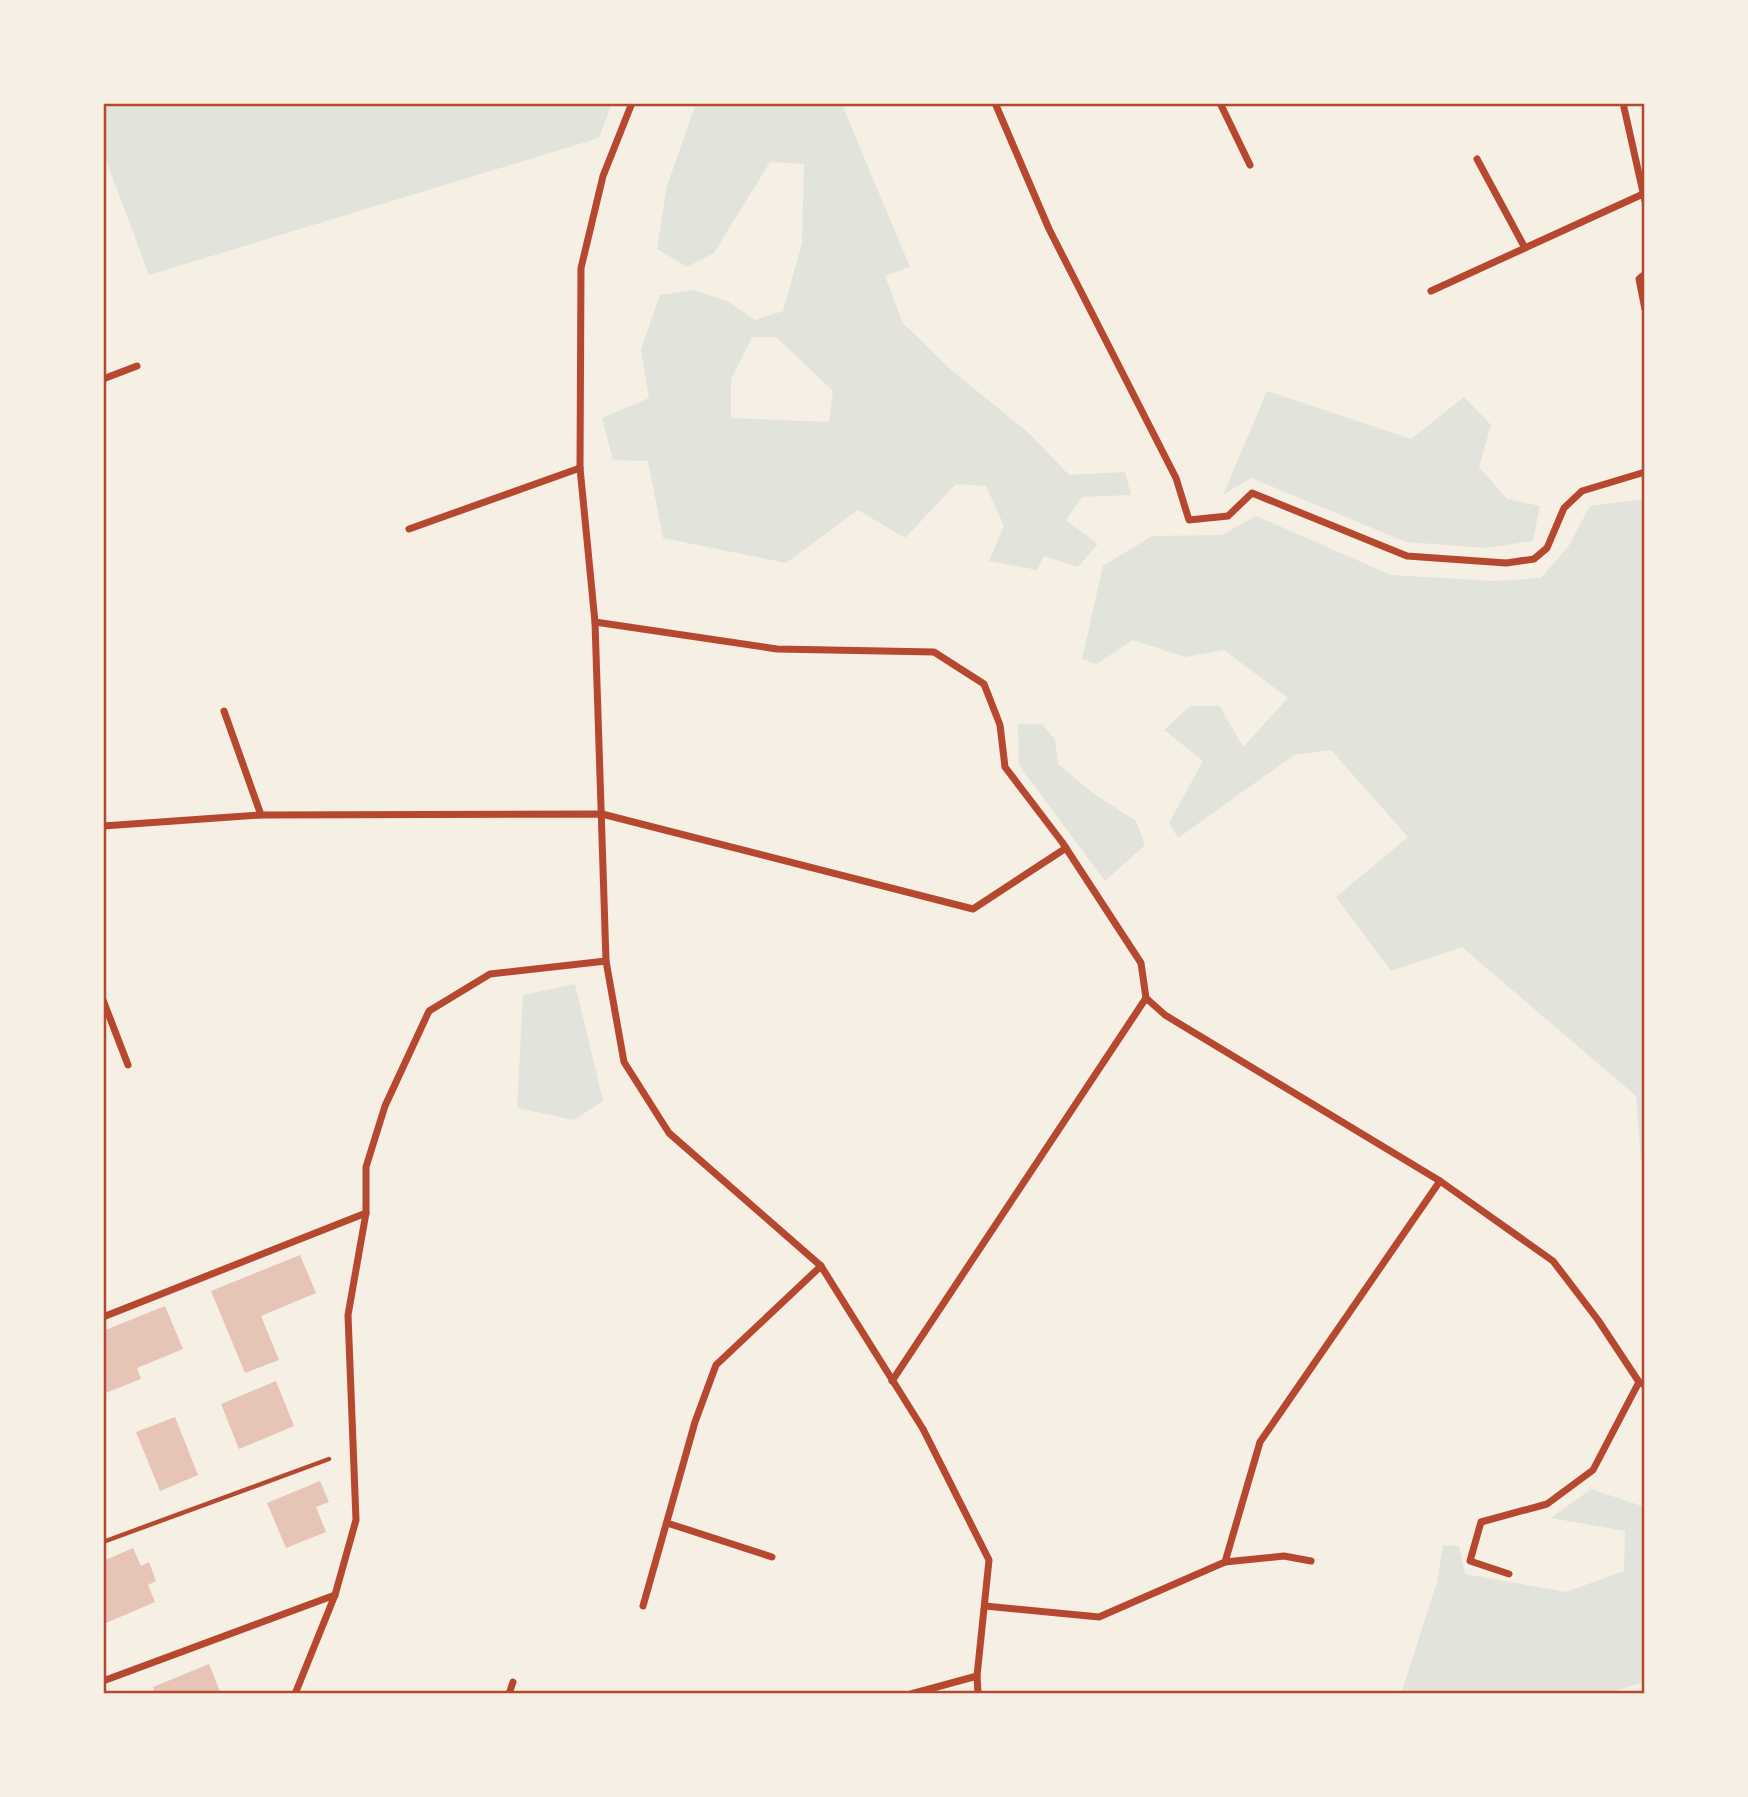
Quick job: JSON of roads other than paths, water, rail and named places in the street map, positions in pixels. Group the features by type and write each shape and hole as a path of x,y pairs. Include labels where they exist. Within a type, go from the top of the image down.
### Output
{"street":[{"path":"632,103 603,176 581,268 580,468 596,622 606,961 624,1062 669,1133 821,1266 923,1429 989,1560 977,1676 978,1694"},
{"path":"995,103 1049,229 1176,478 1189,520 1228,516 1252,493 1407,556 1506,563 1534,559 1548,548 1564,508 1582,491 1645,472"},
{"path":"1220,103 1250,165"},
{"path":"1431,290 1644,198 1623,103"},
{"path":"1477,159 1525,248"},
{"path":"1645,274 1639,279 1645,309"},
{"path":"103,379 137,366"},
{"path":"409,529 580,468"},
{"path":"596,622 778,649 934,652 984,684 1000,725 1005,767 1066,848 1141,963 1146,998 1165,1015 1440,1181 1553,1261 1642,1383 1593,1470 1547,1504 1481,1522 1470,1561 1509,1574"},
{"path":"224,711 261,815"},
{"path":"103,826 261,815 602,814 974,909 1066,848"},
{"path":"295,1694 335,1595 356,1520 348,1315 366,1213 366,1167 385,1106 429,1011 490,974 606,961"},
{"path":"892,1381 1146,998"},
{"path":"103,1000 128,1065"},
{"path":"1226,1562 1260,1442 1440,1181"},
{"path":"103,1317 366,1213"},
{"path":"643,1606 695,1422 716,1366 821,1266"},
{"path":"667,1523 772,1557"},
{"path":"985,1606 1100,1617 1226,1562 1284,1556 1311,1561"},
{"path":"103,1681 335,1595"},
{"path":"911,1694 977,1676"},
{"path":"509,1694 513,1682"}]}
